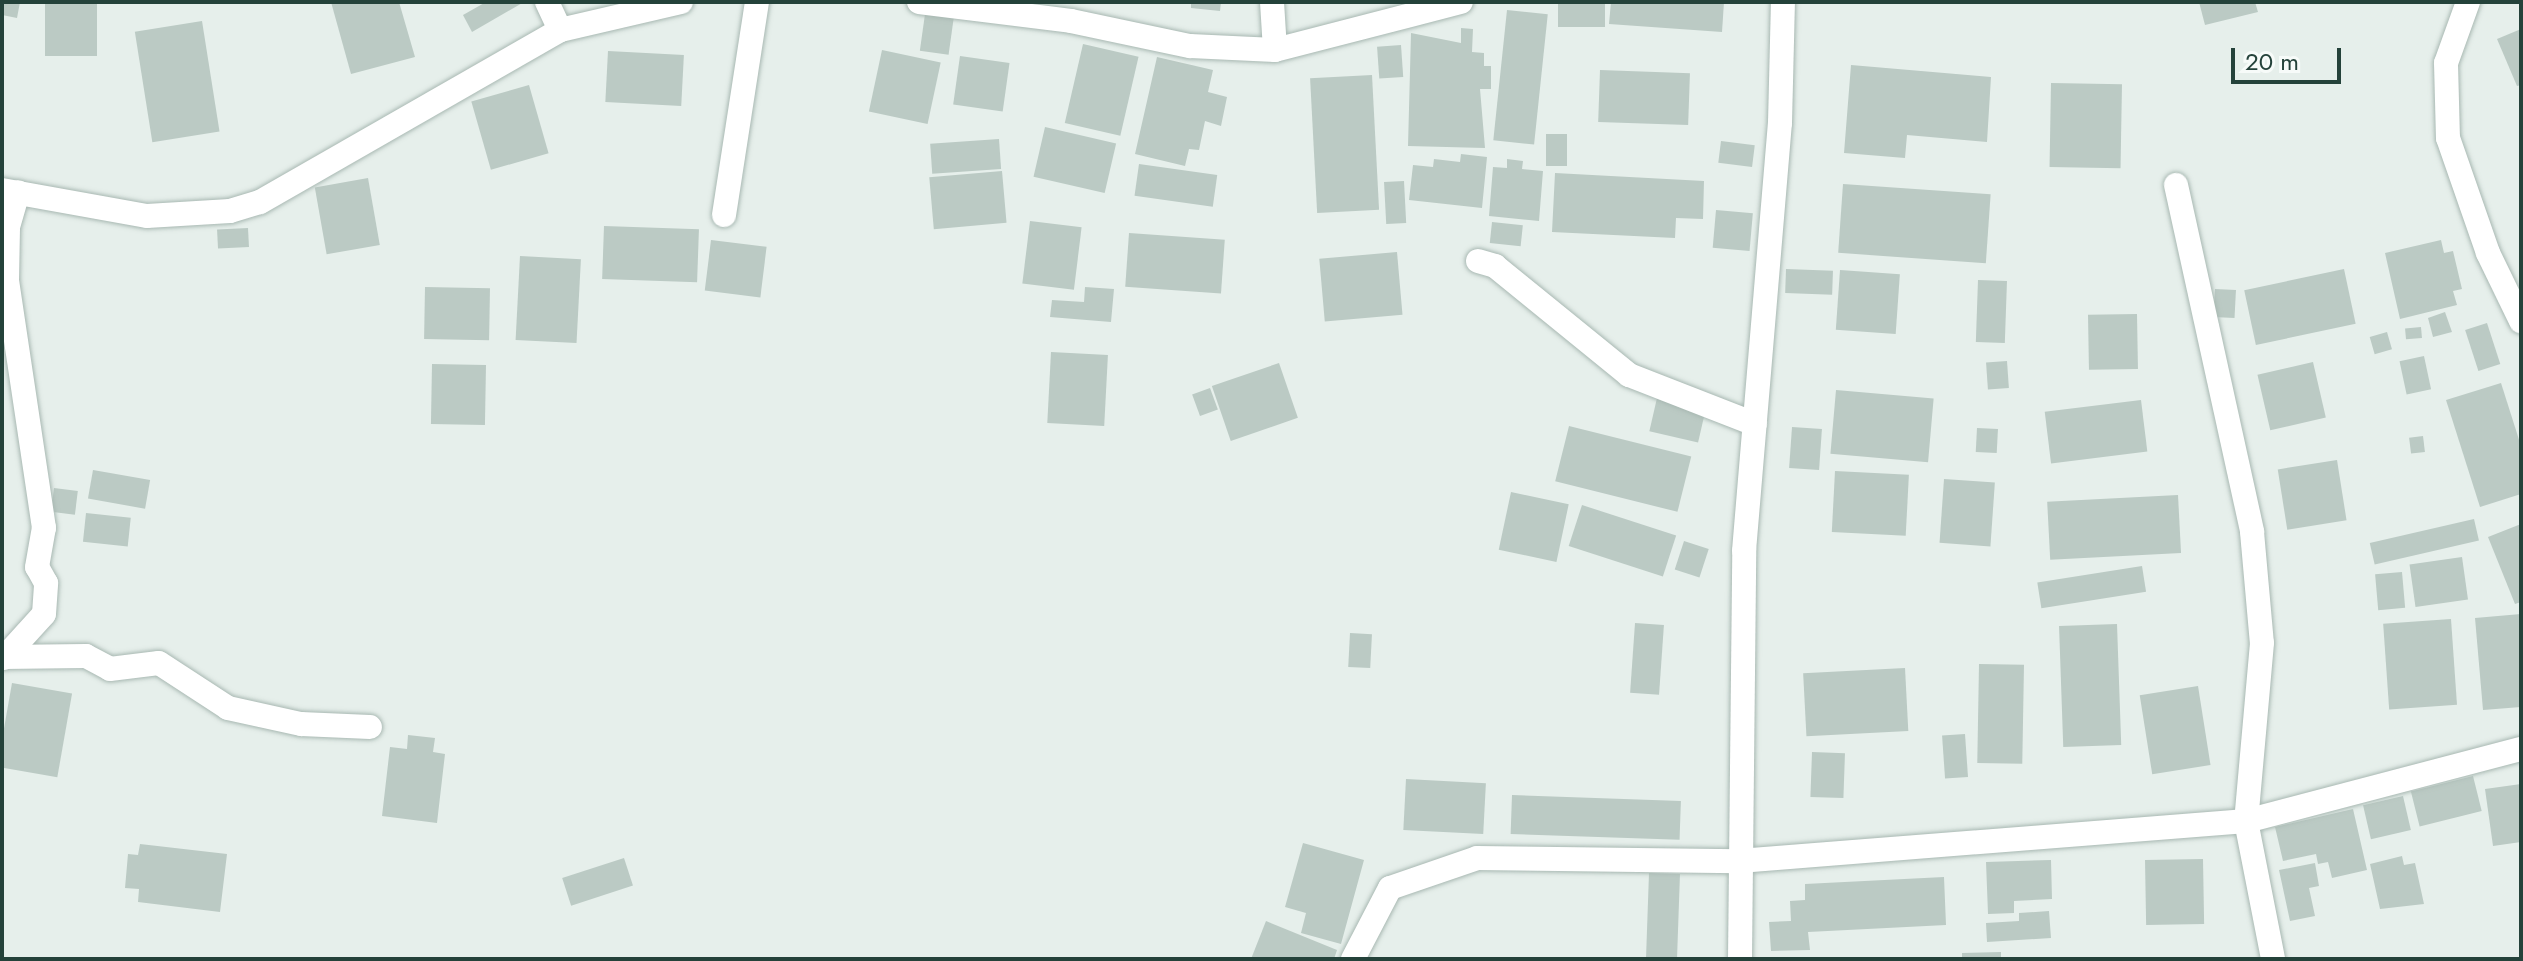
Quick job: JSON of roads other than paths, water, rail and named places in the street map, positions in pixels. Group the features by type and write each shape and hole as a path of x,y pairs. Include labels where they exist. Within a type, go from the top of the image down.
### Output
{"street":[{"path":"547,2 560,30"},
{"path":"3,658 44,614 46,583 37,567 44,528 7,280 10,191 147,216 230,211 260,202 560,30 681,2"},
{"path":"724,215 757,2"},
{"path":"919,2 1071,21 1190,46 1275,50 1461,2"},
{"path":"1272,2 1275,50"},
{"path":"1740,959 1744,551 1780,123 1783,2"},
{"path":"2468,2 2446,63 2448,138 2488,253 2521,321"},
{"path":"2176,185 2252,532 2262,643 2246,821 2273,959"},
{"path":"1478,261 1495,266 1629,375 1755,424"},
{"path":"3,658 86,656 110,669 159,663 228,708 301,724 370,727"},
{"path":"1353,959 1390,888 1477,858 1739,861 2246,821 2521,749"}]}
